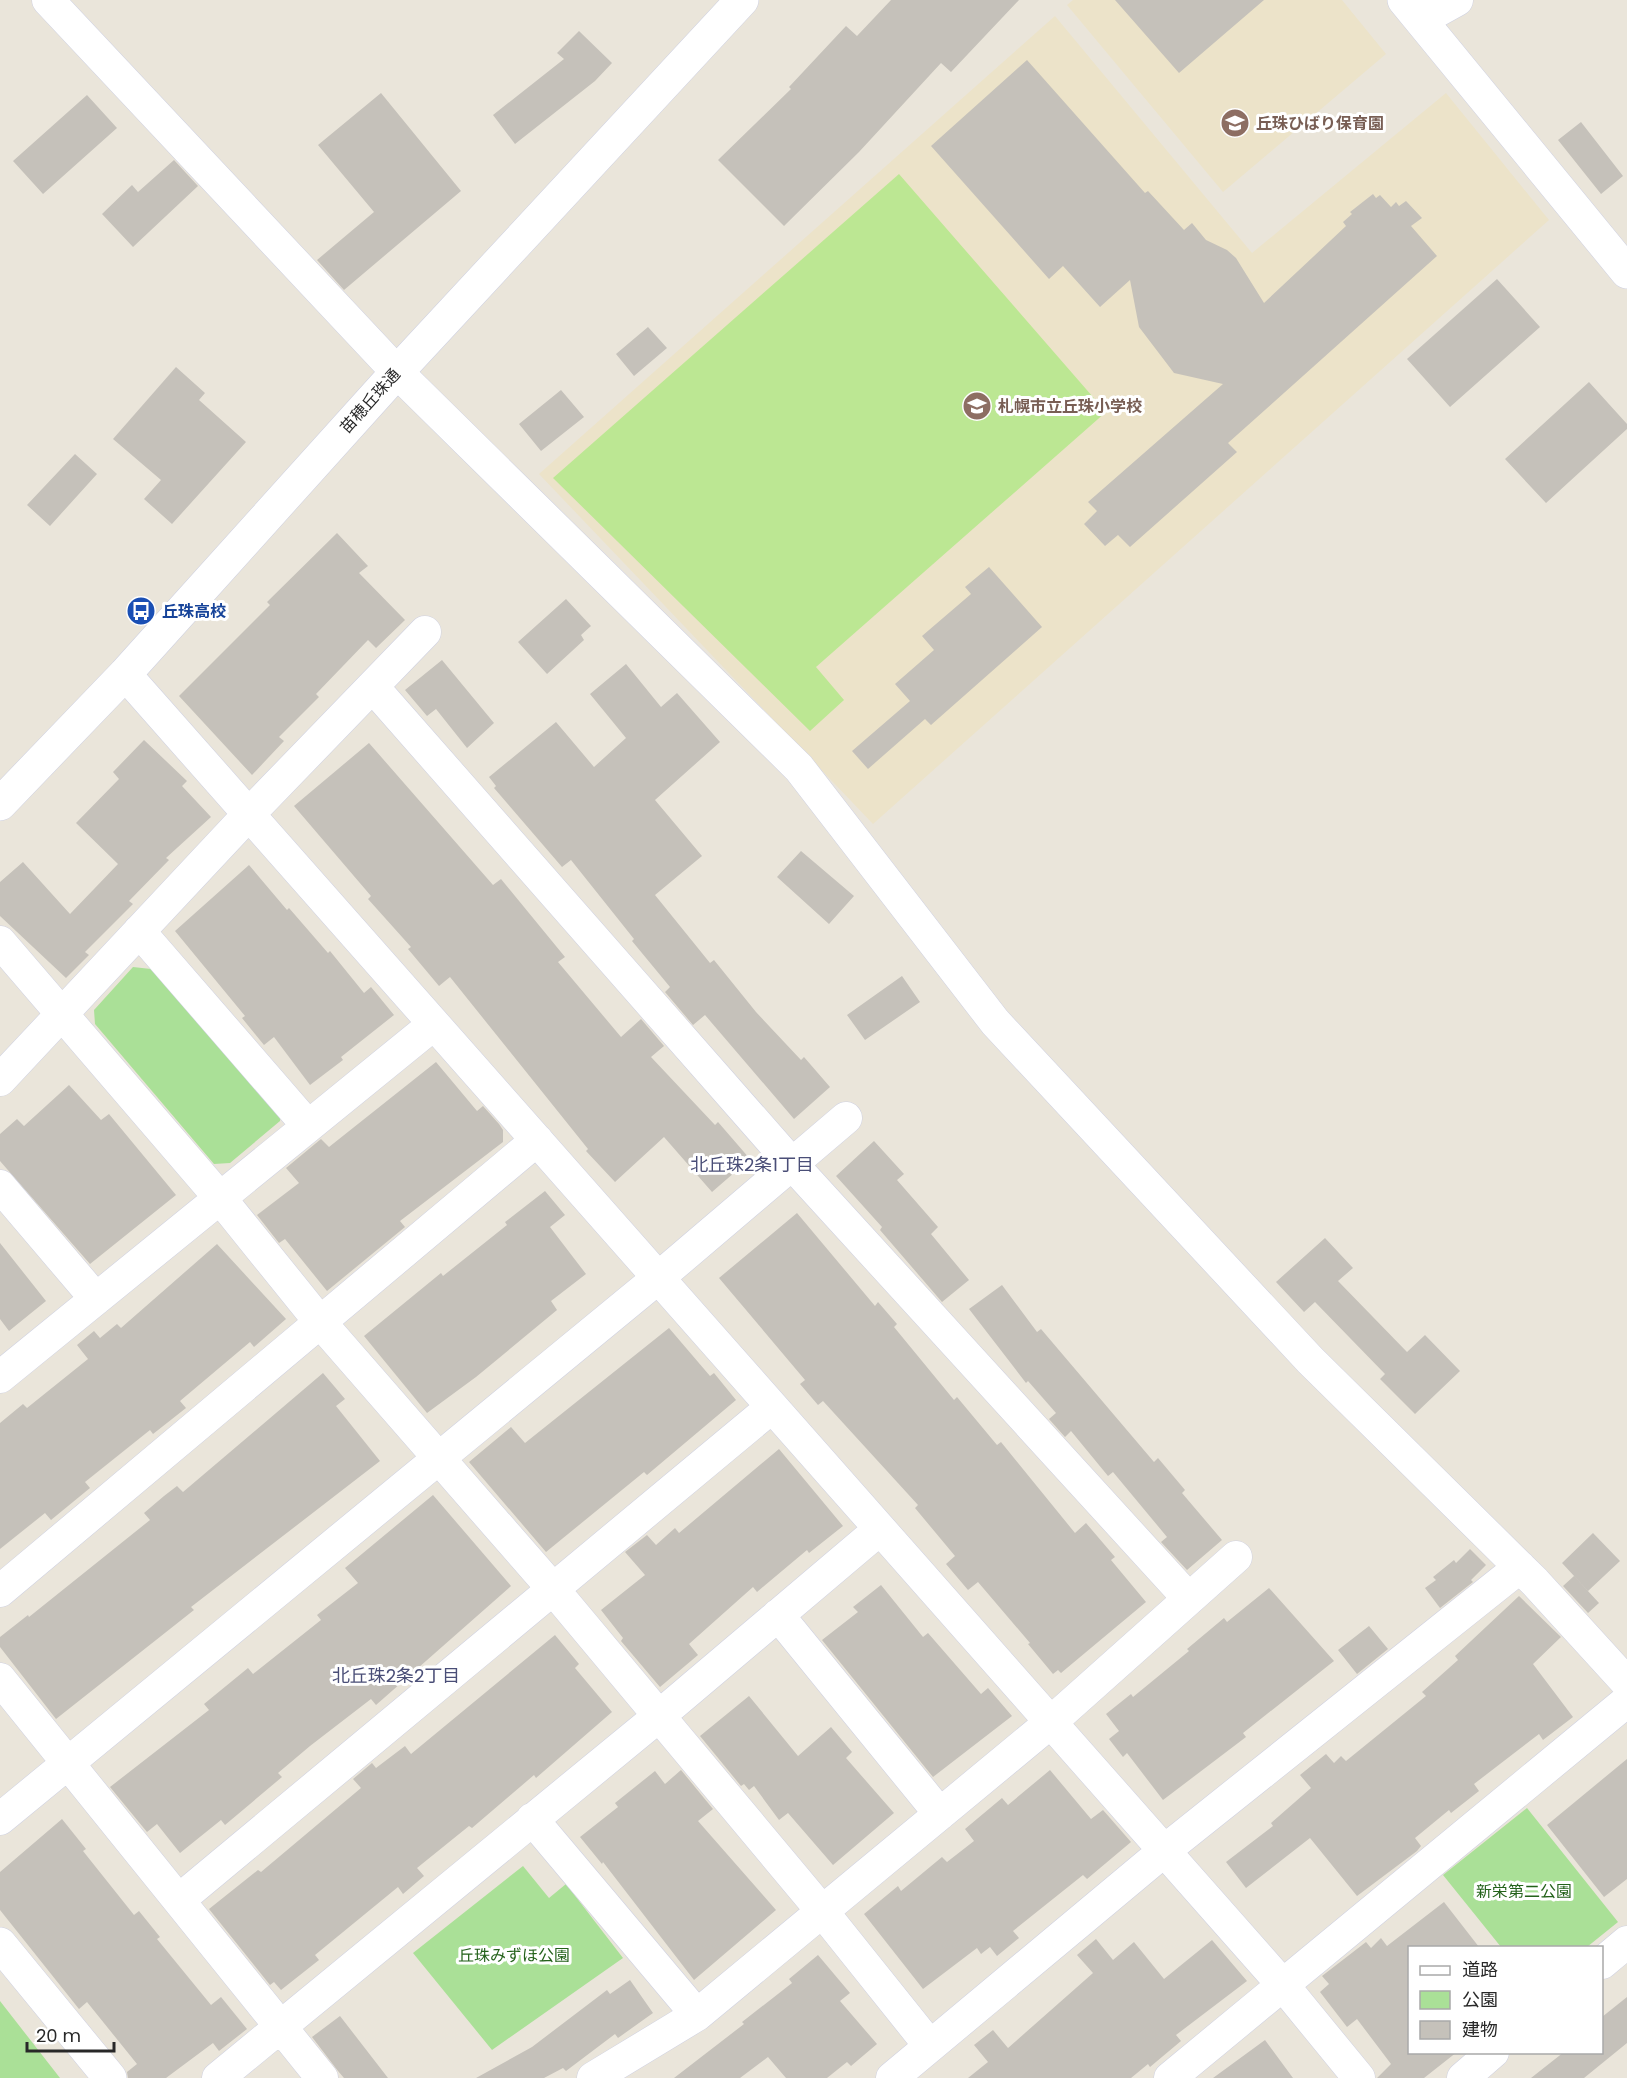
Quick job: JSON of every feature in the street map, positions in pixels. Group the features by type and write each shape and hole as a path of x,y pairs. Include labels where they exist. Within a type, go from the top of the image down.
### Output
{"street":[{"path":"48,0 397,372 799,768 995,1022 1310,1360 1520,1567 1627,1683"},
{"name":"苗穂丘珠通","path":"0,804 125,674 397,372 742,0"},
{"path":"1457,0 1412,10 1627,272"},
{"path":"0,1080 249,814 426,633"},
{"path":"125,674 1282,1984 1359,2078"},
{"path":"372,687 792,1164 1189,1599"},
{"path":"139,931 308,1126"},
{"path":"0,942 220,1198 320,1322 553,1589 822,1911 930,2046"},
{"path":"0,1377 434,1024"},
{"path":"0,1819 658,1278 846,1118"},
{"path":"0,1591 537,1140"},
{"path":"0,1186 96,1299"},
{"path":"179,1900 772,1407"},
{"path":"218,2078 279,2025 659,1716 880,1529"},
{"path":"593,2078 697,2015 1051,1722 1236,1557"},
{"path":"892,2078 1164,1851 1520,1567"},
{"path":"778,1615 940,1814"},
{"path":"0,1679 322,2078"},
{"path":"1170,2078 1627,1701"},
{"path":"532,1819 697,2015"},
{"path":"1603,1962 1627,1942"},
{"path":"0,1944 110,2078"},
{"path":"1463,2078 1491,2054"}],"shaded area":[{"name":"丘珠ひばり保育園","path":"1073,0 1342,0 1386,54 1223,192 1067,5"},
{"name":"札幌市立丘珠小学校","path":"1055,16 1252,253 1446,93 1549,220 873,824 539,474"}],"green space":[{"path":"899,174 1106,412 816,667 844,700 810,731 553,478"},
{"path":"133,967 151,969 281,1113 280,1121 230,1163 214,1164 95,1024 94,1010"},
{"name":"新栄第二公園","path":"1527,1808 1618,1922 1588,1946 1500,1946 1443,1875"},
{"name":"丘珠みずほ公園","path":"523,1866 549,1898 566,1884 623,1958 492,2050 413,1953"},
{"path":"0,2001 60,2078 0,2078"}],"building":[{"path":"891,0 1019,0 951,72 941,63 859,152 784,226 718,160 791,89 789,87 846,26 857,36"},
{"path":"1115,0 1264,0 1179,73"},
{"path":"579,31 612,63 595,81 515,144 493,115 564,59 557,53"},
{"path":"1027,60 1145,193 1148,191 1184,230 1192,223 1206,240 1227,250 1236,258 1264,303 1346,226 1343,222 1352,214 1350,212 1373,194 1376,198 1380,195 1391,207 1396,202 1399,206 1406,201 1422,218 1411,226 1437,256 1228,443 1237,452 1130,547 1118,535 1105,546 1084,524 1097,511 1088,502 1223,384 1174,373 1139,327 1130,280 1100,307 1063,266 1049,279 931,146"},
{"path":"381,93 461,191 344,290 317,260 374,212 318,145"},
{"path":"87,95 117,128 43,194 13,161"},
{"path":"1581,122 1623,176 1601,194 1558,140"},
{"path":"174,160 198,186 133,247 102,214 132,185 138,192"},
{"path":"1497,279 1540,327 1450,407 1407,359"},
{"path":"648,327 667,348 634,376 616,354"},
{"path":"176,367 205,393 199,400 246,442 172,524 144,499 161,480 113,439"},
{"path":"1589,382 1627,424 1627,429 1546,503 1505,459"},
{"path":"561,390 584,417 541,451 519,424"},
{"path":"75,454 97,474 50,526 27,505"},
{"path":"337,533 368,566 359,573 405,620 376,648 368,640 316,694 319,697 279,737 284,741 252,775 179,696 270,605 267,602"},
{"path":"989,567 1042,627 931,725 925,719 868,769 852,751 910,701 895,684 934,650 922,636 971,594 965,587"},
{"path":"566,599 591,626 581,635 584,640 547,674 518,642"},
{"path":"442,660 494,723 467,748 436,709 427,716 405,690"},
{"path":"626,664 661,707 677,693 720,742 655,800 702,856 655,895 710,963 714,960 756,1012 801,1060 804,1057 830,1087 794,1119 705,1015 693,1025 665,992 670,987 571,860 562,867 494,788 496,786 489,777 556,722 594,767 626,738 590,694"},
{"path":"144,740 187,781 182,786 211,817 166,858 169,860 129,901 133,904 85,952 89,955 66,978 0,916 0,882 23,862 70,914 118,864 76,823 119,779 113,772"},
{"path":"369,743 493,885 501,879 565,957 558,962 621,1037 641,1019 664,1046 651,1057 715,1125 718,1122 750,1159 712,1192 664,1137 615,1182 586,1151 588,1149 450,977 439,986 408,949 411,947 368,899 371,896 294,806"},
{"path":"801,851 854,896 829,924 777,877"},
{"path":"249,865 287,910 289,908 328,953 330,951 364,993 371,987 394,1015 341,1057 343,1060 310,1085 274,1037 264,1045 242,1018 245,1016 175,931"},
{"path":"902,976 920,1002 865,1040 847,1015"},
{"path":"436,1062 477,1111 483,1106 499,1124 503,1130 503,1142 400,1221 405,1227 327,1291 285,1239 279,1243 257,1215 299,1183 286,1168 321,1139 329,1147"},
{"path":"69,1085 101,1120 109,1114 176,1195 90,1264 0,1161 0,1134 17,1119 24,1126"},
{"path":"874,1141 904,1174 897,1180 938,1227 931,1234 969,1280 942,1302 880,1230 882,1227 836,1176"},
{"path":"545,1191 565,1215 550,1227 586,1274 551,1301 557,1310 476,1377 427,1413 364,1336 441,1273 443,1276 507,1225 505,1222"},
{"path":"797,1213 875,1306 878,1302 897,1324 894,1327 954,1400 957,1397 997,1445 1001,1442 1075,1533 1086,1523 1115,1557 1111,1560 1146,1602 1061,1673 1058,1670 1053,1674 978,1582 968,1590 946,1564 955,1556 915,1508 918,1505 823,1401 818,1405 800,1384 805,1380 719,1278"},
{"path":"1325,1238 1353,1268 1338,1281 1407,1352 1425,1335 1460,1371 1415,1414 1380,1379 1385,1374 1315,1302 1304,1312 1276,1282"},
{"path":"0,1243 46,1301 9,1331 0,1319"},
{"path":"217,1244 286,1319 254,1347 250,1342 180,1401 186,1408 153,1434 150,1430 85,1482 90,1488 51,1520 45,1513 0,1549 0,1423 23,1404 27,1408 88,1359 77,1345 94,1331 100,1338 117,1324 121,1328"},
{"path":"1002,1285 1037,1332 1041,1329 1154,1462 1158,1458 1185,1490 1182,1493 1222,1540 1187,1570 1161,1542 1167,1537 1113,1472 1108,1476 1071,1431 1065,1437 1049,1419 1056,1413 1028,1381 1026,1383 969,1309"},
{"path":"669,1328 710,1376 714,1373 736,1400 647,1475 644,1472 546,1552 469,1462 511,1427 525,1443"},
{"path":"323,1373 345,1399 336,1406 380,1461 191,1607 194,1610 56,1719 0,1647 0,1637 28,1615 29,1617 150,1520 144,1513 164,1496 177,1486 183,1492"},
{"path":"779,1449 843,1526 809,1553 807,1550 757,1592 753,1587 689,1644 698,1655 660,1687 621,1641 623,1638 601,1610 645,1575 625,1552 647,1535 656,1545 675,1528 679,1533"},
{"path":"433,1495 511,1586 376,1705 371,1699 310,1746 278,1773 282,1777 225,1825 221,1820 180,1853 157,1824 147,1832 110,1787 209,1710 204,1704 248,1668 253,1674 321,1620 317,1615 358,1583 345,1568"},
{"path":"1593,1533 1620,1561 1588,1591 1562,1563"},
{"path":"1470,1549 1486,1565 1471,1580 1473,1582 1440,1608 1425,1588 1436,1580 1433,1577 1454,1560 1456,1563"},
{"path":"1574,1576 1599,1603 1588,1613 1563,1586"},
{"path":"881,1585 923,1637 928,1633 981,1694 988,1688 1012,1716 933,1777 822,1640 858,1612 853,1607"},
{"path":"1269,1588 1334,1661 1243,1733 1246,1737 1163,1800 1127,1753 1123,1757 1109,1739 1119,1731 1106,1714 1131,1694 1133,1697 1189,1651 1187,1649 1224,1618 1227,1622"},
{"path":"1519,1596 1561,1637 1533,1664 1573,1717 1543,1740 1539,1734 1474,1784 1479,1791 1451,1813 1449,1810 1415,1838 1421,1846 1417,1851 1357,1896 1310,1838 1246,1888 1226,1862 1273,1826 1271,1823 1311,1788 1300,1775 1326,1754 1334,1763 1341,1756 1346,1761 1426,1696 1422,1692 1458,1660 1455,1656"},
{"path":"1369,1626 1388,1649 1357,1674 1338,1650"},
{"path":"555,1635 579,1664 575,1668 612,1712 536,1778 534,1775 472,1828 469,1826 417,1868 424,1876 403,1894 398,1887 315,1955 319,1960 281,1990 274,1982 270,1985 209,1909 258,1870 261,1872 361,1788 353,1779 372,1763 376,1768 405,1746 411,1754"},
{"path":"749,1696 798,1756 831,1727 852,1752 846,1758 894,1813 833,1865 788,1813 779,1820 754,1786 749,1790 744,1784 741,1786 700,1736"},
{"path":"1627,1759 1627,1879 1604,1897 1547,1825"},
{"path":"681,1770 713,1809 698,1821 776,1910 694,1980 603,1862 602,1864 580,1837 618,1807 615,1803 655,1771 665,1784"},
{"path":"1050,1770 1091,1819 1103,1810 1131,1842 1087,1879 1083,1875 1013,1931 1019,1938 997,1956 990,1947 981,1954 977,1948 923,1989 864,1914 898,1886 901,1891 942,1857 947,1862 974,1841 965,1829 1002,1798 1008,1805"},
{"path":"62,1819 86,1849 83,1851 134,1915 139,1911 160,1937 157,1939 211,2005 221,1997 247,2029 219,2051 213,2043 166,2078 128,2078 127,2072 137,2064 87,2002 79,2009 0,1910 0,1872"},
{"path":"1444,1902 1478,1946 1408,1946 1408,2054 1454,2054 1424,2078 1377,2078 1391,2064 1357,2019 1347,2027 1320,1992 1329,1984 1322,1976 1366,1942 1371,1948 1381,1938 1387,1946"},
{"path":"1096,1939 1113,1960 1134,1942 1164,1979 1212,1940 1247,1981 1176,2035 1181,2041 1150,2067 1148,2064 1131,2078 968,2078 988,2062 974,2045 993,2030 1008,2048 1093,1973 1077,1955"},
{"path":"818,1955 850,1993 840,2001 877,2044 851,2066 847,2062 827,2078 786,2078 768,2057 740,2078 674,2078 744,2024 742,2022 792,1983 789,1979"},
{"path":"630,1980 653,2013 618,2038 615,2034 566,2071 563,2068 544,2078 476,2078 532,2047 607,1990 610,1994"},
{"path":"1627,1997 1627,2043 1584,2078 1531,2078 1561,2054 1603,2054 1603,2016"},
{"path":"340,2016 388,2078 344,2078 338,2071 312,2037"},
{"path":"1265,2040 1293,2078 1213,2078"}],"place":[{"name":"丘珠ひばり保育園","path":"1235,123"},
{"name":"札幌市立丘珠小学校","path":"977,406"},
{"name":"丘珠高校","path":"141,611"}],"district":[{"name":"北丘珠2条1丁目","path":"752,1164"},
{"name":"北丘珠2条2丁目","path":"396,1675"}]}
